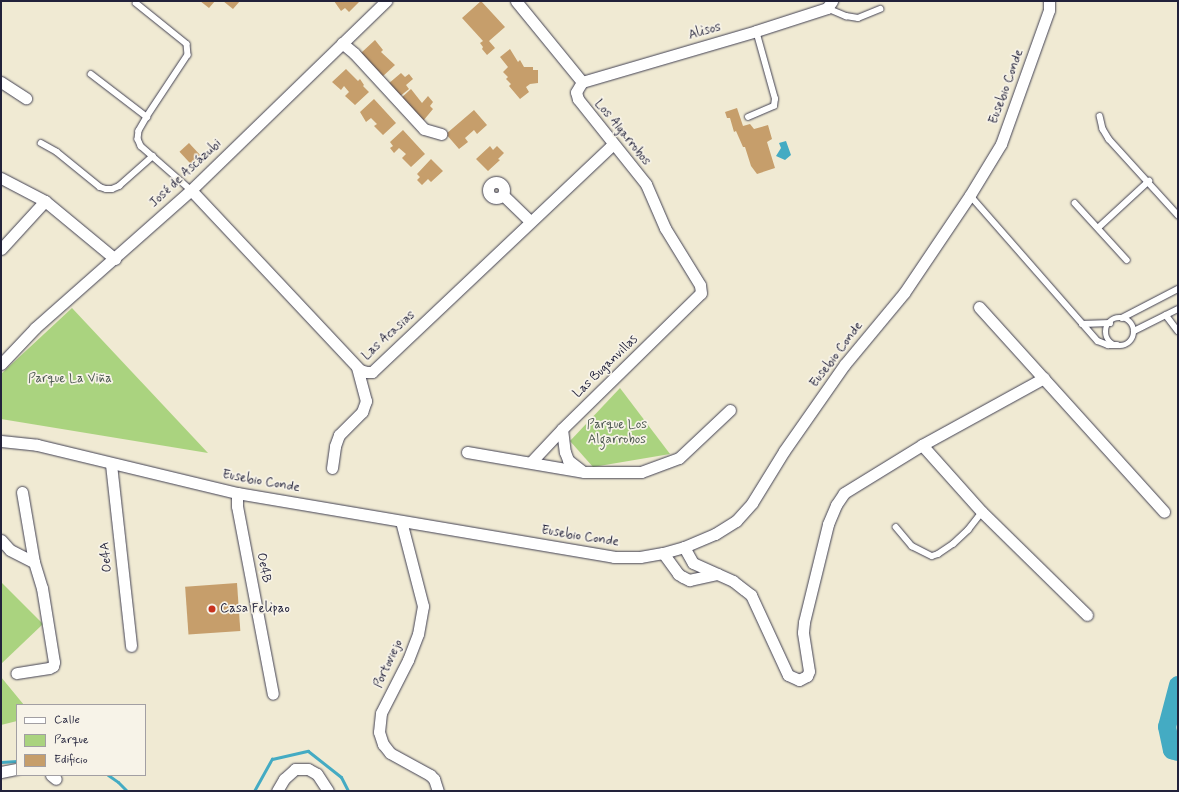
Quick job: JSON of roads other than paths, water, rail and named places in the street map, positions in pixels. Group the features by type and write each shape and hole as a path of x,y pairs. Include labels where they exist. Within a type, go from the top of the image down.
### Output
{"street":[{"name":"José de Ascázubi","path":"1,364 36,328 191,190 386,1"},
{"path":"516,1 582,82"},
{"name":"Eusebio Conde","path":"1,441 37,445 111,464 237,493 614,558 640,557 664,553 684,547 716,534 731,524 752,503 784,451 841,370 904,293 970,196 1001,144 1049,10 1049,1"},
{"name":"Alisos","path":"582,82 756,31 830,5"},
{"path":"342,43 354,53 424,129 442,134"},
{"path":"1,82 26,98"},
{"name":"Los Algarrobos","path":"582,82 576,92 578,99 646,184 665,228 700,285 701,293"},
{"name":"Las Acasias","path":"191,190 357,367 366,372 372,372 613,144"},
{"path":"1,178 45,201 115,259"},
{"path":"503,195 530,221"},
{"path":"1,248 45,201"},
{"name":"Las Buganvillas","path":"531,462 562,429 701,293"},
{"path":"979,307 1164,512"},
{"path":"332,468 335,446 339,435 362,412 366,401 357,367"},
{"path":"684,547 693,563 733,581 751,595 788,676 799,680 806,676 809,671 803,632 804,622 828,524 836,505 844,493 922,445 1044,378"},
{"path":"467,452 584,472 641,472 679,458 730,410"},
{"path":"562,429 565,452 568,460 584,472"},
{"path":"922,445 982,512 1087,614"},
{"name":"Oe4A","path":"111,464 131,646"},
{"path":"16,674 49,668 53,666 54,662 42,588 34,562 22,492"},
{"name":"Oe4B","path":"237,493 237,506 273,694"},
{"name":"Portoviejo","path":"401,521 423,606 418,634 408,660 381,713 379,732 383,744 390,753 430,775 434,780 438,791"},
{"path":"1,540 10,550 34,562"},
{"path":"664,553 678,574 689,580 717,574"},
{"path":"1,772 16,769"},
{"path":"277,791 284,779 295,769 308,769 317,774 328,791"}],"lane":[{"path":"136,3 185,41 188,48 188,55 184,62 139,131 138,140 141,146 191,190"},
{"path":"830,5 846,16 858,18 880,9"},
{"path":"748,117 774,106 775,99 756,31"},
{"path":"91,74 147,117"},
{"path":"1100,116 1103,129 1109,139 1149,181 1178,215"},
{"path":"41,143 49,146 100,187 106,189 112,189 119,186 154,156"},
{"path":"1098,227 1149,181"},
{"path":"970,196 1098,341 1108,345 1117,345 1129,342 1134,331 1178,309"},
{"path":"1075,203 1127,260"},
{"path":"1117,345 1112,343 1107,336 1106,331 1110,323 1117,318 1122,318 1178,289"},
{"path":"1166,315 1178,331"},
{"path":"1122,318 1130,322 1134,331"},
{"path":"1082,324 1110,323"},
{"path":"896,527 912,546 932,556 953,544 968,530 982,512"}],"water":[{"path":"786,141 791,155 785,160 776,156 781,148 779,143"}],"waterway":[{"path":"1178,685 1167,727 1172,750 1178,752"},
{"path":"254,791 272,759 308,751 341,777 348,791"},
{"path":"1,762 16,761"},
{"path":"109,776 127,791"}],"place":[{"name":"Casa Felipao","path":"212,609"}],"park label":[{"name":"Parque La Viña","path":"70,379"},
{"name":"Parque Los Algarrobos","path":"617,434"}]}
